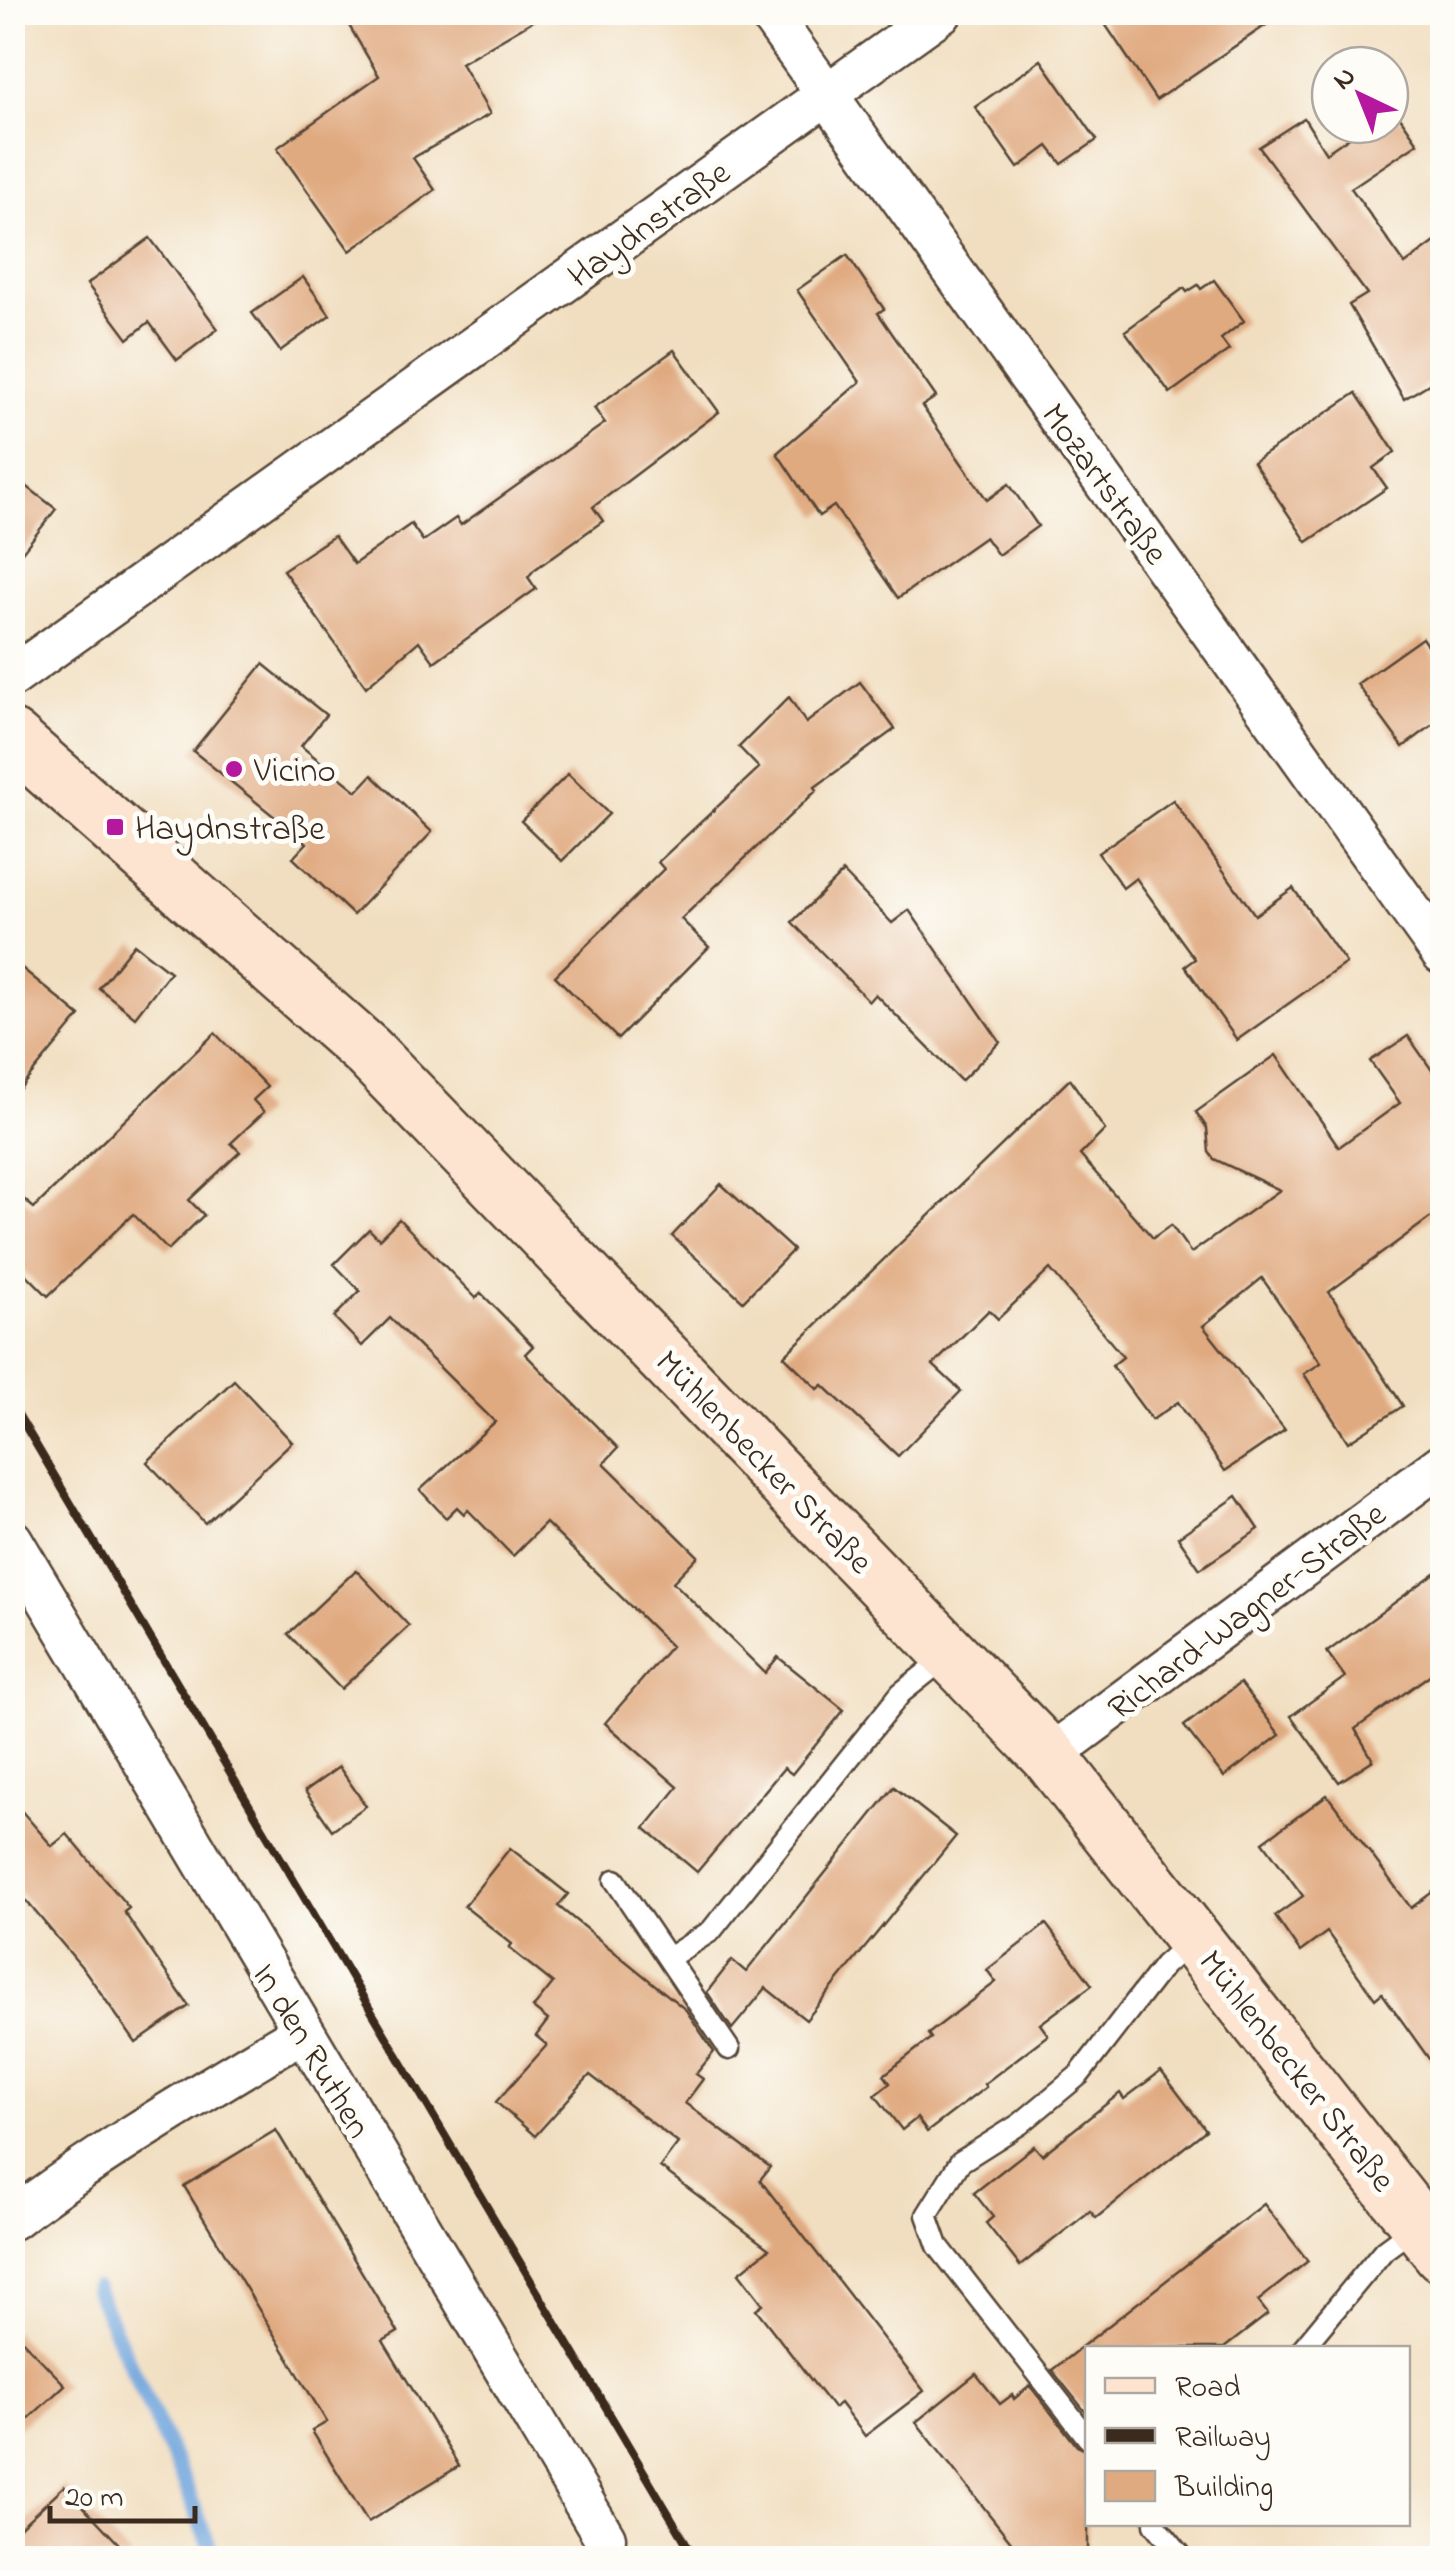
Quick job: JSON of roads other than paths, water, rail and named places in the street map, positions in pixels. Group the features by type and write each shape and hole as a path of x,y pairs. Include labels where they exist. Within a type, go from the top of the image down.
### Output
{"main road":[{"name":"Mühlenbecker Straße","path":"12,738 368,1052 951,1652 1049,1756 1431,2239"}],"street":[{"name":"Mozartstraße","path":"768,12 1442,954"},
{"name":"Haydnstraße","path":"12,677 942,12"},
{"name":"Richard-Wagner-Straße","path":"1049,1756 1442,1464"},
{"name":"In den Ruthen","path":"19,1569 610,2548"},
{"path":"12,2219 102,2154 302,2032"}],"lane":[{"path":"670,1958 711,1930 901,1693 951,1652"},
{"path":"615,1880 729,2048"},
{"path":"1085,2434 938,2246 927,2214 960,2162 1020,2124 1080,2074 1164,1965 1194,1938"},
{"path":"1305,2346 1384,2250 1431,2239"},
{"path":"1157,2526 1183,2558"}],"waterway":[{"path":"95,2288 185,2484 214,2558"}],"railway":[{"path":"12,1404 695,2558"}],"place":[{"name":"Vicino","path":"234,769"},
{"name":"Haydnstraße","path":"115,827"}]}
